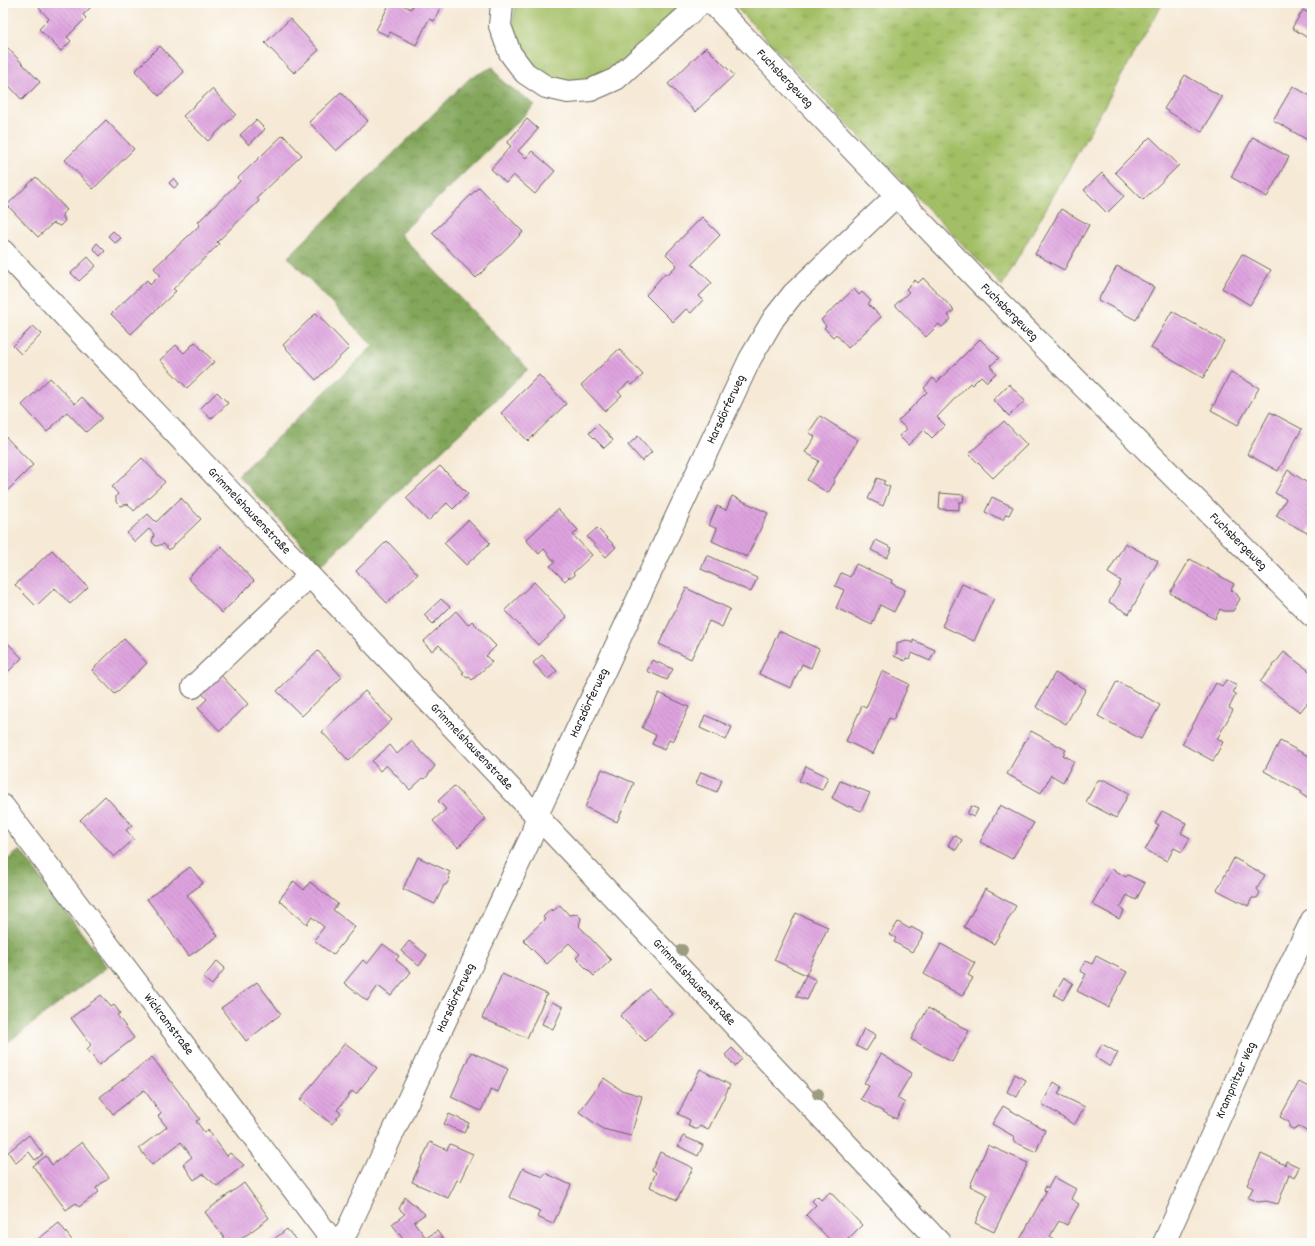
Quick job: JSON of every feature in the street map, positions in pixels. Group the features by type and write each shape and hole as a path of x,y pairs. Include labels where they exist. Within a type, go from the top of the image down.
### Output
{"street":[{"path":"502,3 500,26 510,54 525,73 546,87 568,92 591,90 616,79 701,3"},
{"name":"Fuchsbergeweg","path":"712,3 1000,303 1312,616"},
{"name":"Harsdörferweg","path":"334,1243 347,1231 532,835 537,815 750,359 774,318 793,294 896,196"},
{"name":"Grimmelshausenstraße","path":"3,251 308,576 537,815 940,1243"},
{"path":"193,687 308,576"},
{"name":"Wickramstraße","path":"3,806 334,1243"},
{"name":"Krampnitzer Weg","path":"1164,1243 1258,1031 1312,920"}],"green space":[{"path":"516,3 687,3 606,80 553,82 533,65 518,45 513,28"},
{"path":"732,3 1163,3 1002,286"},
{"path":"493,67 502,81 535,105 400,234 528,369 321,565 238,475 373,346 288,257 470,78"},
{"path":"20,850 107,967 3,1046 3,863"}],"building":[{"path":"44,3 95,3 83,15 86,18 67,37 71,41 61,51 39,29 49,19 39,8"},
{"path":"390,3 399,3 411,9 414,3 442,3 434,21 429,19 416,45 390,32 388,36 376,30"},
{"path":"1303,10 1312,15 1311,40 1292,28"},
{"path":"290,19 319,50 294,73 265,43"},
{"path":"3,43 40,82 22,100 3,79"},
{"path":"160,46 184,72 159,96 135,71"},
{"path":"706,47 734,75 695,112 668,84"},
{"path":"1185,75 1222,97 1202,132 1164,109"},
{"path":"1293,86 1312,97 1311,142 1273,120"},
{"path":"212,89 236,114 208,141 183,116"},
{"path":"341,92 368,121 336,151 309,122"},
{"path":"527,119 538,129 518,151 526,158 532,151 555,171 535,194 513,175 506,183 491,169 511,146 507,143"},
{"path":"106,120 134,149 93,189 65,160"},
{"path":"256,120 265,129 249,145 240,135"},
{"path":"283,135 302,155 257,198 259,201 217,242 219,244 173,289 176,291 131,334 111,314 147,280 150,285 160,275 154,268 200,225 198,222 240,181 238,178"},
{"path":"1150,137 1179,165 1143,200 1115,172"},
{"path":"1253,137 1289,157 1267,197 1231,177"},
{"path":"1102,173 1124,196 1107,213 1084,190"},
{"path":"36,177 67,210 62,214 65,221 60,226 53,223 38,237 7,205"},
{"path":"174,178 179,184 174,188 169,183"},
{"path":"479,187 523,232 476,278 432,233"},
{"path":"1061,209 1089,225 1064,270 1035,254"},
{"path":"702,217 720,235 692,264 712,283 699,296 703,300 691,313 686,309 673,322 646,295 665,273 667,275 677,265 666,254"},
{"path":"113,231 121,238 115,243 108,236"},
{"path":"97,243 105,251 100,256 93,248"},
{"path":"1242,254 1271,270 1250,305 1222,288"},
{"path":"88,257 96,266 79,281 71,273"},
{"path":"1117,266 1154,287 1136,320 1098,300"},
{"path":"923,278 954,310 948,315 951,319 942,327 939,324 926,337 895,305 909,292 906,289 915,280 918,283"},
{"path":"854,289 859,295 862,292 871,301 868,304 881,317 848,348 836,334 833,337 824,328 826,326 821,320"},
{"path":"1172,311 1224,341 1203,378 1151,348"},
{"path":"316,313 349,348 316,380 283,345"},
{"path":"33,326 42,334 21,354 13,346"},
{"path":"980,339 999,358 990,366 996,373 987,382 981,376 972,385 970,383 937,417 945,425 932,438 924,430 908,445 899,436 907,429 898,421 927,392 924,388 933,378 937,382"},
{"path":"195,342 214,362 187,388 160,360 176,345 184,353"},
{"path":"619,349 643,375 632,385 629,382 618,392 622,395 605,411 581,385"},
{"path":"1231,372 1259,388 1238,425 1211,410"},
{"path":"539,375 566,404 528,441 501,413"},
{"path":"50,378 75,404 82,397 102,418 86,432 67,412 47,432 22,405"},
{"path":"1009,384 1025,401 1009,416 993,400"},
{"path":"217,392 228,403 211,419 201,408"},
{"path":"1270,412 1302,429 1278,471 1247,454"},
{"path":"820,416 858,440 833,481 835,482 828,493 807,480 819,461 805,452 815,437 809,432"},
{"path":"1004,421 1027,445 993,478 969,454"},
{"path":"598,424 613,440 604,448 589,433"},
{"path":"3,434 33,465 7,491 3,487"},
{"path":"638,436 652,452 642,461 628,445"},
{"path":"142,458 165,482 134,511 128,504 120,506 116,502 116,496 118,494 112,487"},
{"path":"440,466 468,494 453,509 447,503 428,521 406,498"},
{"path":"1288,470 1312,486 1312,525 1307,533 1276,516 1286,499 1275,493"},
{"path":"877,478 885,481 883,484 890,487 883,506 868,499"},
{"path":"940,493 964,495 963,502 959,502 959,510 939,509"},
{"path":"732,496 768,513 747,557 712,541 717,529 709,525 717,506 726,510"},
{"path":"992,497 1013,507 1009,515 1006,514 1003,520 985,512"},
{"path":"181,498 201,519 169,550 164,544 156,546 152,542 154,534 149,529 135,542 127,533 148,514 156,522"},
{"path":"558,509 578,530 573,535 592,555 573,573 575,575 571,578 569,577 565,581 550,566 555,562 544,549 539,554 526,540"},
{"path":"468,520 490,543 466,565 444,543"},
{"path":"597,528 616,547 606,557 587,537"},
{"path":"876,540 892,548 887,558 871,550"},
{"path":"387,541 418,574 387,603 356,571"},
{"path":"1125,543 1158,561 1129,614 1109,602 1121,581 1108,573"},
{"path":"221,546 254,581 222,613 188,578"},
{"path":"52,550 88,587 70,604 55,588 36,606 15,585"},
{"path":"707,555 757,578 751,592 701,569"},
{"path":"1190,559 1234,584 1231,590 1235,592 1240,599 1233,611 1224,611 1220,609 1215,619 1170,593"},
{"path":"856,564 892,580 891,583 905,590 894,612 880,605 872,625 836,608 844,590 835,586 841,573 850,577"},
{"path":"534,582 567,617 538,645 505,610"},
{"path":"962,584 994,598 974,641 942,626"},
{"path":"686,588 730,609 722,627 709,621 691,659 659,644"},
{"path":"441,599 450,607 433,624 424,615"},
{"path":"456,611 468,625 472,621 496,646 486,656 492,662 472,680 469,677 467,678 462,673 464,672 439,645 432,651 423,642"},
{"path":"779,631 819,649 811,668 802,664 791,688 759,674"},
{"path":"3,638 22,658 3,677"},
{"path":"124,639 147,663 115,694 92,670"},
{"path":"906,640 913,643 913,640 935,650 930,661 912,653 909,659 906,658 905,661 894,656 897,653 897,643"},
{"path":"318,651 342,677 302,716 277,691"},
{"path":"1284,652 1312,673 1312,697 1300,712 1260,682"},
{"path":"542,655 557,671 548,679 533,663"},
{"path":"652,660 673,669 667,680 647,671"},
{"path":"882,671 909,684 893,720 889,718 873,754 846,741 862,706 866,708"},
{"path":"218,672 248,704 220,731 198,708 207,699 199,690"},
{"path":"1055,673 1086,689 1066,724 1036,707"},
{"path":"1226,680 1237,686 1233,692 1236,694 1229,708 1233,710 1217,739 1223,742 1213,761 1182,744 1216,683 1222,686"},
{"path":"1117,681 1160,705 1141,739 1098,716"},
{"path":"365,691 392,720 349,761 322,732"},
{"path":"659,693 689,707 673,742 669,740 664,750 652,744 656,735 642,728"},
{"path":"705,715 732,727 726,740 700,728"},
{"path":"1031,731 1066,750 1063,755 1074,761 1063,782 1051,775 1041,793 1007,774"},
{"path":"411,741 435,766 425,779 423,778 410,790 386,765 380,771 372,761 390,745 397,754"},
{"path":"1280,741 1312,758 1312,801 1301,794 1302,792 1264,771"},
{"path":"806,766 828,777 822,790 799,781"},
{"path":"602,769 634,783 617,822 585,807"},
{"path":"701,772 722,780 717,792 696,784"},
{"path":"1098,780 1105,780 1129,793 1116,818 1086,802"},
{"path":"840,781 870,793 861,811 849,806 848,807 832,798"},
{"path":"454,786 486,819 458,847 433,821 446,809 438,801"},
{"path":"105,796 132,825 126,830 134,839 114,857 80,820"},
{"path":"1000,805 1034,823 1012,859 980,842"},
{"path":"971,806 978,809 974,817 967,814"},
{"path":"1162,811 1186,823 1181,833 1190,838 1182,852 1174,848 1167,861 1145,850 1159,825 1155,823"},
{"path":"954,835 962,840 956,850 948,845"},
{"path":"418,857 450,872 448,876 450,878 446,885 444,885 435,904 403,889"},
{"path":"1234,858 1265,875 1257,889 1260,893 1257,898 1252,898 1248,906 1217,890"},
{"path":"190,867 203,883 187,895 218,936 189,956 147,899"},
{"path":"1112,869 1126,877 1128,875 1145,883 1136,900 1127,895 1120,908 1124,911 1119,919 1092,904"},
{"path":"294,881 304,890 310,882 338,904 333,910 355,927 333,955 314,940 324,927 312,917 307,924 279,900"},
{"path":"985,889 1016,906 994,944 964,927"},
{"path":"560,905 569,915 577,914 581,918 579,926 611,960 594,976 576,958 580,954 569,943 547,964 523,940 545,919 543,917 551,909 553,911"},
{"path":"796,913 828,927 806,975 774,960"},
{"path":"898,922 910,929 911,927 924,934 912,952 894,942 896,938 890,935"},
{"path":"409,941 427,955 419,966 401,951"},
{"path":"383,944 399,956 396,960 411,972 391,996 378,986 367,1001 344,983 363,960 367,964"},
{"path":"941,944 975,963 968,975 973,978 962,996 924,974"},
{"path":"1096,956 1127,972 1108,1007 1077,991 1086,974 1080,971 1085,961 1092,964"},
{"path":"217,961 225,968 212,985 203,978"},
{"path":"502,974 547,994 527,1038 482,1018"},
{"path":"806,975 816,980 807,1000 796,996"},
{"path":"1064,978 1073,983 1063,1000 1054,995"},
{"path":"257,982 281,1014 246,1041 221,1008"},
{"path":"649,989 673,1014 645,1041 620,1016"},
{"path":"101,995 111,1007 114,1005 120,1013 117,1015 134,1038 99,1065 87,1049 91,1045 71,1018"},
{"path":"552,1002 563,1007 553,1029 542,1024"},
{"path":"928,1008 969,1031 952,1062 911,1039"},
{"path":"864,1028 876,1035 866,1051 856,1046"},
{"path":"345,1043 377,1068 356,1094 352,1091 337,1110 341,1113 332,1124 300,1100"},
{"path":"1102,1044 1118,1053 1110,1067 1095,1057"},
{"path":"732,1048 742,1059 735,1066 725,1055"},
{"path":"471,1052 508,1069 498,1092 491,1089 481,1111 451,1097"},
{"path":"881,1054 912,1073 897,1098 905,1103 896,1119 861,1099 869,1086 864,1083"},
{"path":"152,1057 200,1119 196,1121 204,1132 208,1130 227,1156 230,1153 244,1165 217,1186 203,1174 194,1180 183,1164 192,1157 181,1142 152,1165 139,1148 167,1127 158,1116 161,1113 144,1090 113,1114 100,1097"},
{"path":"700,1069 730,1085 708,1130 700,1126 698,1129 695,1129 688,1126 690,1120 678,1114"},
{"path":"1015,1074 1026,1080 1017,1097 1007,1092"},
{"path":"604,1078 621,1090 642,1096 631,1136 603,1129 579,1112"},
{"path":"1054,1082 1062,1087 1058,1094 1085,1107 1074,1125 1042,1104"},
{"path":"1299,1082 1312,1089 1312,1134 1299,1127 1294,1130 1289,1127 1289,1122 1280,1117"},
{"path":"1003,1106 1045,1130 1036,1152 1013,1141 1015,1137 992,1124"},
{"path":"449,1114 469,1123 464,1133 444,1124"},
{"path":"29,1135 43,1154 35,1160 29,1152 16,1163 8,1152"},
{"path":"683,1136 703,1145 698,1156 678,1146"},
{"path":"82,1142 109,1177 96,1188 99,1192 79,1207 76,1203 66,1210 33,1166 46,1156 52,1165"},
{"path":"430,1142 447,1150 450,1144 473,1154 460,1181 457,1180 448,1198 412,1182"},
{"path":"988,1145 1028,1163 994,1232 975,1223 988,1195 970,1186"},
{"path":"660,1152 693,1168 677,1200 650,1187 656,1172 652,1170"},
{"path":"1261,1154 1285,1165 1286,1161 1299,1167 1294,1178 1289,1175 1278,1204 1266,1201 1258,1202 1248,1198 1253,1188 1247,1185"},
{"path":"523,1168 543,1177 545,1173 571,1185 553,1224 537,1217 540,1211 509,1197"},
{"path":"1054,1177 1076,1189 1071,1199 1079,1204 1067,1225 1059,1221 1054,1229 1050,1237 1059,1243 1018,1243 1046,1192 1044,1190 1046,1186 1048,1188"},
{"path":"244,1183 269,1218 236,1243 228,1243 205,1212"},
{"path":"830,1192 862,1225 844,1243 833,1243 806,1215 816,1205 812,1201 817,1196 821,1200"},
{"path":"405,1197 425,1214 414,1222 426,1238 437,1231 446,1243 406,1243 392,1224 405,1214 399,1209"},
{"path":"59,1223 74,1243 33,1243"},
{"path":"287,1229 298,1243 269,1243"}]}
